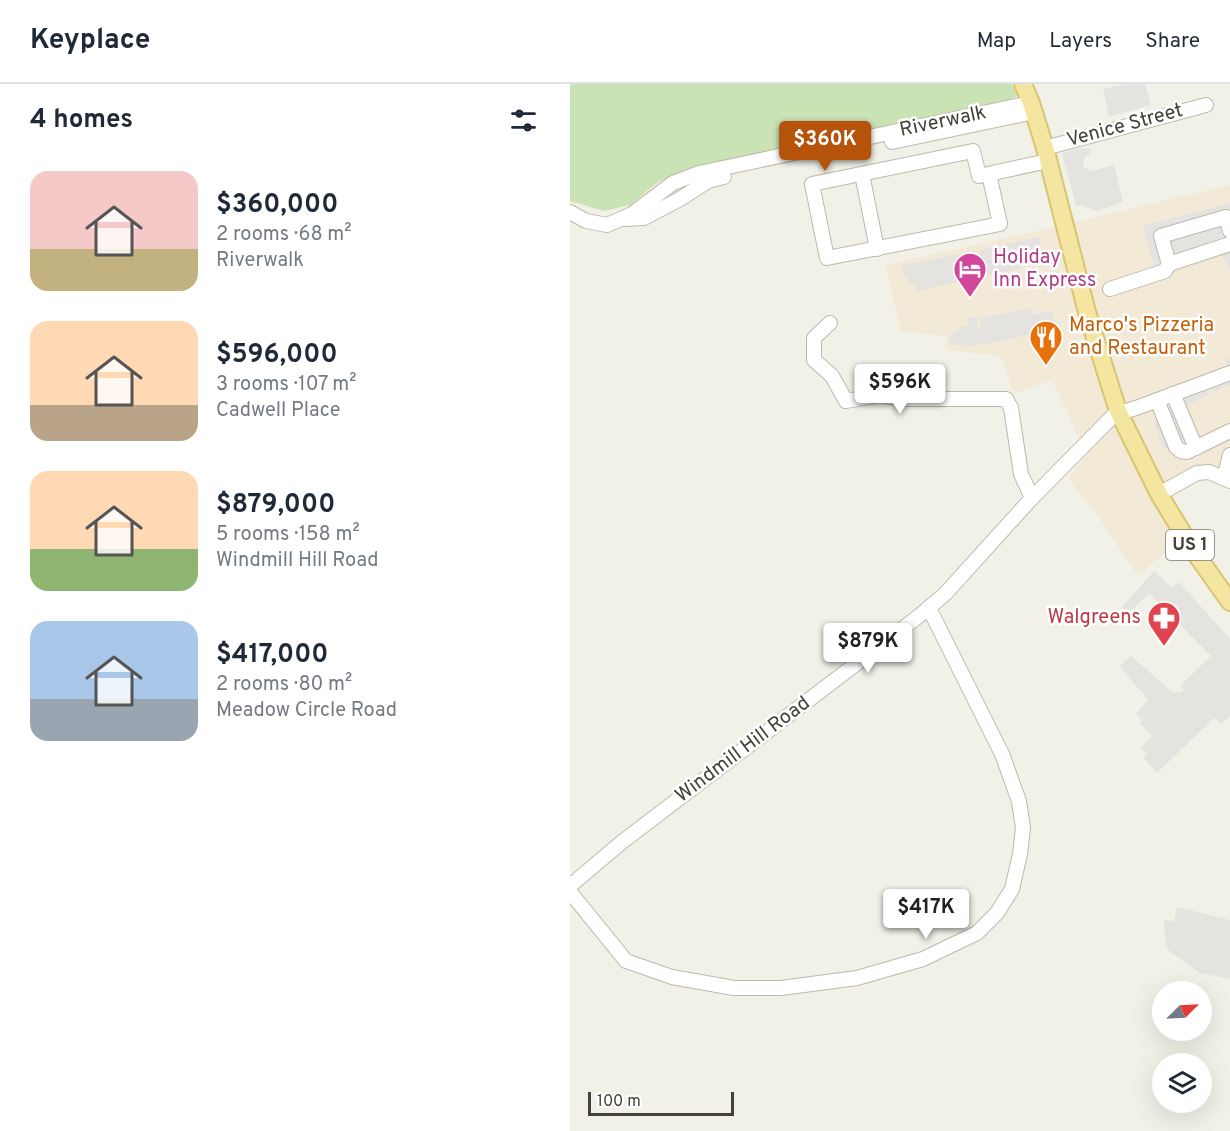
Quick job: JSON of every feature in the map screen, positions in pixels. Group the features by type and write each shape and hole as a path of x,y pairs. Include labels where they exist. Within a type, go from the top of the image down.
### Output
{"main road":[{"name":"US 1","path":"1023,84 1047,155 1087,312 1118,411 1159,494 1193,550 1230,602"}],"street":[{"name":"Venice Street","path":"989,174 1206,105"},
{"name":"Riverwalk","path":"572,215 586,221 607,225 632,214 673,183 699,173 1032,108"},
{"path":"973,151 979,176 989,174 1000,224 826,258 812,184 973,151"},
{"path":"862,174 877,249"},
{"path":"1169,264 1161,236 1226,217 1230,231"},
{"path":"1110,289 1165,271 1169,264 1230,244"},
{"path":"830,323 814,338 814,360 832,376 846,401 879,395 904,399 1006,399 1011,408 1022,474 1032,498"},
{"path":"1118,411 1132,409 1230,373"},
{"path":"1173,394 1196,448"},
{"path":"1157,400 1176,447 1181,451 1187,452 1230,431"},
{"name":"Windmill Hill Road","path":"570,886 622,842 929,608 945,594 1032,498 1118,411"},
{"path":"1159,494 1192,474 1209,472 1227,480 1230,455"},
{"path":"570,892 626,961 672,977 734,988 781,988 857,978 923,959 977,933 997,913 1012,889 1023,828 1018,801 1002,754 929,608"}],"shaded area":[{"path":"1129,84 1145,84 1151,105 1109,117 1103,89"},
{"path":"1089,148 1091,155 1086,156 1083,162 1084,168 1093,171 1114,165 1123,202 1097,211 1082,205 1076,206 1062,153"},
{"path":"1230,185 1230,463 1160,494 1184,536 1138,576 1098,516 1068,478 1087,455 1052,380 1014,394 1001,356 947,350 946,336 901,331 885,265"},
{"path":"1230,203 1230,270 1222,255 1157,278 1143,226"},
{"path":"1038,237 1042,256 1023,259 1021,261 1023,268 984,276 983,270 980,269 980,277 917,291 915,284 903,275 902,266 975,251 978,259 980,258 979,250"},
{"path":"1031,308 1034,315 1052,311 1055,329 981,345 978,338 977,346 950,344 950,335 968,326 969,317 977,318 979,328 980,318"},
{"path":"1230,358 1230,385 1213,392 1211,385 1208,386 1210,394 1183,407 1175,387 1224,368 1227,364 1225,361"},
{"path":"1171,407 1185,441 1164,449 1154,423 1157,414"},
{"path":"1154,571 1172,588 1179,582 1230,639 1230,716 1221,724 1214,718 1157,773 1143,757 1147,754 1141,747 1152,736 1140,723 1142,720 1136,714 1148,700 1120,666 1131,656 1172,692 1178,693 1184,691 1181,685 1211,656 1149,593 1128,614 1122,607"},
{"path":"1177,907 1230,920 1230,979 1200,973 1169,951 1166,944 1164,920 1174,921"}],"green space":[{"path":"570,84 1012,84 1017,96 1003,104 683,171 658,182 630,205 604,211 570,201"}],"place":[{"name":"Holiday Inn Express","path":"970,298"},
{"name":"Marco's Pizzeria and Restaurant","path":"1046,366"},
{"name":"Walgreens","path":"1164,647"}]}
